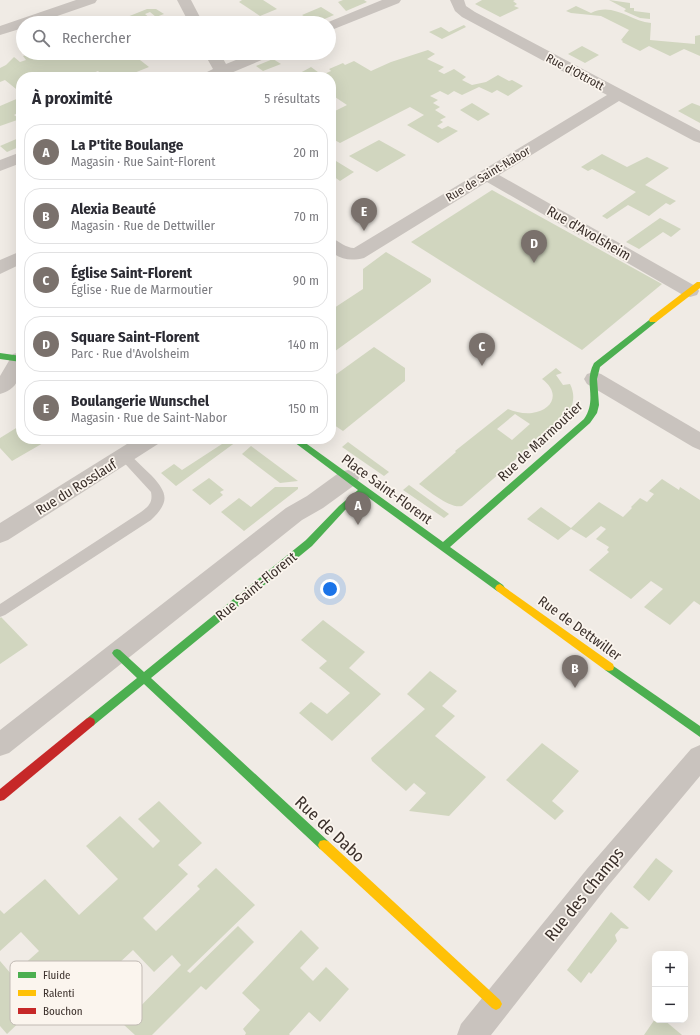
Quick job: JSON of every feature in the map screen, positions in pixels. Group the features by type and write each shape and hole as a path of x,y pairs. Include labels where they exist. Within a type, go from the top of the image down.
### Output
{"street":[{"path":"44,16 90,0"},
{"path":"184,0 192,16"},
{"path":"336,24 394,0"},
{"name":"Rue d'Ottrott","path":"457,0 458,6 472,17 700,138"},
{"path":"0,31 16,25"},
{"path":"214,60 217,72"},
{"path":"225,72 251,60"},
{"name":"Rue de Saint-Nabor","path":"336,247 346,254 358,254 618,95"},
{"path":"0,166 16,159"},
{"name":"Rue d'Avolsheim","path":"487,175 695,287"},
{"path":"0,268 16,260"},
{"name":"Rue de Marmoutier","path":"443,547 587,421 596,404 593,373 597,365 695,287"},
{"path":"0,356 16,358"},
{"path":"0,387 7,381 16,366"},
{"path":"594,379 700,442"},
{"name":"Rue du Rosslauf","path":"0,534 143,444"},
{"name":"Place Saint-Florent","path":"301,444 443,547"},
{"path":"0,745 294,514 315,502 356,484"},
{"name":"Rue Saint-Florent","path":"0,796 309,543 342,508 356,484"},
{"name":"Rue de Dettwiller","path":"443,547 700,732"},
{"path":"117,654 143,678"},
{"name":"Rue de Dabo","path":"143,678 496,1004"},
{"name":"Rue des Champs","path":"472,1035 597,878 700,756"}],"lane":[{"path":"0,611 146,516 158,504 159,497 157,490 124,456"}],"green space":[{"path":"242,0 263,0 277,9 260,16 239,2"},
{"path":"343,0 364,0 367,2 346,11 338,2"},
{"path":"482,0 515,0 513,1 517,4 514,6 519,8 500,17 475,4"},
{"path":"609,0 630,3 630,8 634,8 634,11 650,13 650,19 640,18 624,11 626,9"},
{"path":"576,6 591,13 599,10 614,11 643,22 651,23 650,40 695,44 695,36 700,35 700,56 684,49 670,56 649,46 640,51 622,42 623,41 621,40 629,30 601,16 571,13 566,11"},
{"path":"321,7 334,15 304,16 302,15"},
{"path":"147,9 156,9 164,14 155,16 150,12 145,14 147,16 130,16"},
{"path":"464,25 466,27 442,39 429,32 441,27 449,32"},
{"path":"582,46 599,55 585,63 568,54"},
{"path":"428,50 435,54 427,59 444,67 438,71 444,74 454,69 466,77 462,80 472,85 486,82 498,75 523,86 508,96 497,90 492,93 479,87 462,95 454,91 448,95 440,91 430,96 438,100 433,103 440,107 435,110 446,117 440,120 443,122 437,126 442,129 448,126 458,131 438,143 407,125 424,115 410,107 340,143 336,141 336,110 347,105 336,98 336,72 329,72 331,71 329,69 343,63 345,65 354,61 371,71 391,62"},
{"path":"14,57 20,62 26,60 140,60 149,67 136,72 16,72 16,89 5,80 0,82 0,68 6,65"},
{"path":"271,60 275,60 281,64 263,71 256,66"},
{"path":"311,67 318,72 302,72"},
{"path":"16,99 16,114 14,115 16,116 16,120 0,126 0,106"},
{"path":"472,103 490,114 478,121 460,110"},
{"path":"692,103 700,106 700,123 678,111"},
{"path":"16,139 16,148 7,152 0,146"},
{"path":"379,140 406,155 377,172 349,156"},
{"path":"602,154 627,167 647,157 669,168 645,185 676,201 670,205 666,203 649,216 628,205 607,219 602,216 636,192 592,169 588,171 581,167"},
{"path":"336,161 354,172 340,181 336,178"},
{"path":"492,190 662,284 582,350 411,242"},
{"path":"660,218 681,229 671,237 663,232 639,249 626,242"},
{"path":"386,252 431,279 431,282 336,350 336,307 363,289 363,269"},
{"path":"374,347 405,368 405,381 343,431 336,426 336,374"},
{"path":"556,368 562,373 556,375 563,385 570,384 573,391 573,402 569,413 462,506 452,505 446,502 419,484 456,452 455,451 508,409 532,413 549,405 553,395 548,384 542,379","holes":["515,414 530,424 512,440 497,429"]},
{"path":"16,428 16,444 41,444 12,461 0,448 0,438"},
{"path":"348,442 389,472 384,476 342,447"},
{"path":"222,444 233,444 176,486 161,473 174,464 182,470"},
{"path":"251,446 298,481 280,483 242,454"},
{"path":"209,478 224,490 220,492 223,495 210,505 192,490"},
{"path":"662,479 679,490 680,487 700,500 700,605 694,601 670,625 644,607 663,589 651,581 631,599 589,570 609,552 607,550 609,547 596,539 606,529 601,526 586,538 571,529 558,540 527,519 541,507 571,528 599,502 623,517 640,498 647,502 654,494 649,491"},
{"path":"409,485 449,514 444,518 403,490"},
{"path":"275,487 298,487 298,489 244,531 221,512 239,498 251,507"},
{"path":"1,617 28,645 0,664 0,618"},
{"path":"323,620 365,652 349,668 381,694 332,741 299,713 311,702 327,714 350,693 319,668 327,661 301,640"},
{"path":"430,671 457,691 442,706 455,716 435,736 486,777 449,816 409,811 426,793 414,783 406,791 372,761 371,758 425,709 407,694"},
{"path":"542,743 579,771 552,801 564,811 555,820 506,780"},
{"path":"159,801 202,843 178,865 188,874 143,918 156,931 200,889 197,886 216,868 255,905 187,971 190,973 238,926 254,942 206,990 201,986 152,1035 135,1035 124,1025 142,1025 142,1005 181,965 172,955 154,972 133,950 121,961 28,961 39,951 21,932 0,951 0,910 4,914 45,879 79,915 118,879 86,846 120,816 153,848 160,841 138,819"},
{"path":"656,858 673,871 649,901 633,887"},
{"path":"611,912 629,928 621,928 615,935 617,941 591,974 589,972 581,983 567,970"},
{"path":"301,930 319,948 300,968 313,981 326,967 349,989 320,1022 309,1012 289,1034 290,1035 245,1035 246,1033 243,1029 260,1010 242,993"},
{"path":"0,961 10,973 10,1025 16,1025 7,1034 0,1026"},
{"path":"652,1023 668,1023 682,1035 644,1035"}],"traffic: fast":[{"path":"443,547 587,421 595,405 593,379 597,365 653,320"},
{"path":"0,356 16,358"},
{"path":"301,444 500,588"},
{"path":"90,722 309,543 342,508 365,490"},
{"path":"117,653 324,845"},
{"path":"609,667 700,732"}],"traffic: slow":[{"path":"653,320 700,284"},
{"path":"500,588 609,667"},
{"path":"324,845 496,1004"}],"traffic: jam":[{"path":"0,796 90,722"}],"place":[{"name":"Boulangerie Wunschel","path":"364,231"},
{"name":"Square Saint-Florent","path":"534,263"},
{"name":"Église Saint-Florent","path":"482,366"},
{"name":"La P'tite Boulange","path":"358,525"},
{"name":"Alexia Beauté","path":"575,688"}]}
